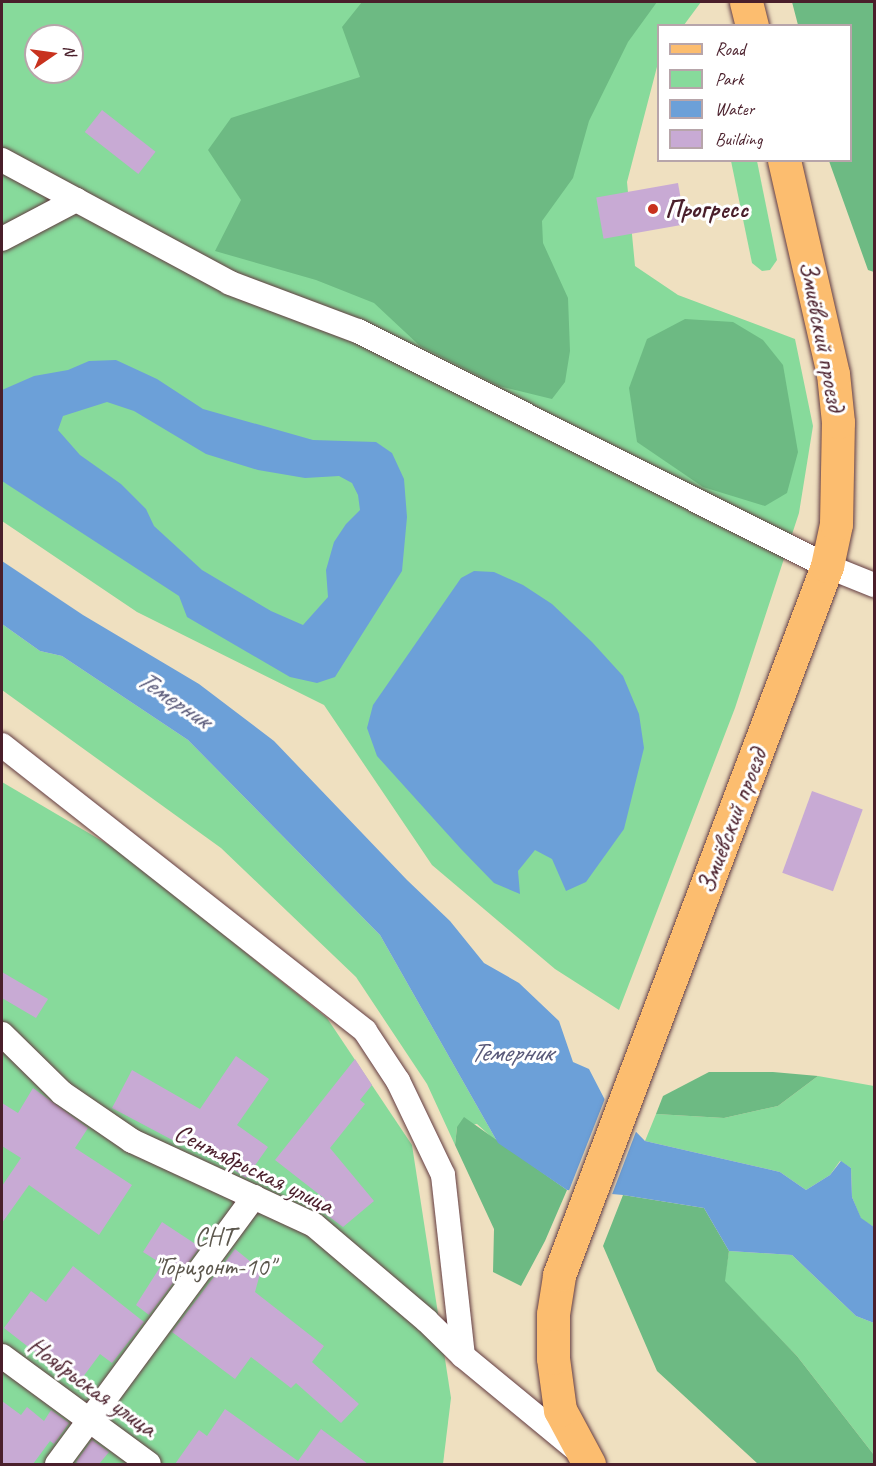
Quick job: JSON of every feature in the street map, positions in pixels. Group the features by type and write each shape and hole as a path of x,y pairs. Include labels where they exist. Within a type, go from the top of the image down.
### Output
{"main road":[{"path":"746,2 752,24"},
{"name":"Змиёвский проезд","path":"587,1461 560,1410 553,1358 553,1314 559,1275 646,1051 827,566 836,524 839,476 835,386 784,162"}],"street":[{"path":"2,160 230,283 358,331 827,566 874,585"},
{"path":"2,239 76,200"},
{"path":"2,745 365,1031 398,1081 443,1175 463,1356"},
{"name":"Сентябрьская улица","path":"2,1034 62,1093 132,1141 314,1225 587,1461"},
{"path":"57,1464 254,1197"},
{"name":"Ноябрьская улица","path":"2,1356 149,1464"}],"green space":[{"path":"2,2 701,2 685,24 657,24 657,67 627,182 635,266 678,295 795,339 813,426 799,513 735,708 619,1010 555,969 432,865 324,705 137,612 2,521"},
{"path":"362,2 657,2 628,42 589,121 573,178 542,221 543,243 568,298 570,351 565,382 552,399 499,386 420,346 374,303 316,280 215,251 241,200 208,150 231,118 360,77 342,27"},
{"path":"792,2 874,2 874,272 868,270 829,162 852,162 852,24 798,24"},
{"path":"731,162 757,162 777,260 770,270 762,271 752,263"},
{"path":"685,319 733,322 763,340 783,365 798,452 787,493 765,506 703,487 637,442 629,388 647,339"},
{"path":"2,624 40,651 62,656 188,740 380,935 498,1143 477,1124 457,1127 455,1145 427,1084 356,977 221,848 2,690"},
{"name":"СНТ \"Горизонт-10\"","path":"2,782 121,852 327,1018 412,1145 451,1398 443,1464 2,1464"},
{"path":"709,1072 773,1072 818,1076 778,1106 724,1118 656,1114 663,1096"},
{"path":"818,1076 874,1086 874,1227 861,1219 852,1197 851,1168 840,1161 830,1175 806,1190 780,1172 645,1141 656,1114 724,1118 778,1106"},
{"path":"464,1117 567,1190 545,1241 521,1286 493,1272 494,1229 455,1145 457,1127"},
{"path":"623,1195 704,1208 729,1251 725,1281 797,1356 874,1455 874,1464 758,1464 657,1371 603,1246"},
{"path":"729,1251 792,1255 856,1316 874,1323 874,1455 797,1356 724,1281"}],"water":[{"path":"116,360 157,379 203,409 313,440 376,442 392,453 404,479 407,517 402,571 335,677 317,683 290,677 187,617 179,596 2,481 2,390 34,376 68,370 89,361","holes":["107,402 134,411 206,454 258,470 305,478 339,476 352,483 358,495 360,510 346,524 334,542 326,570 328,597 303,625 271,611 202,570 154,526 146,509 121,484 80,455 58,430 63,416"]},
{"name":"Темерник","path":"2,561 83,615 199,684 274,741 407,880 450,921 484,963 519,983 559,1021 573,1062 589,1069 605,1100 645,1141 780,1172 806,1190 830,1175 841,1161 851,1168 852,1197 861,1218 874,1227 874,1323 856,1316 792,1255 729,1251 704,1208 623,1195 567,1190 498,1143 380,935 188,740 62,656 40,651 2,624"},
{"path":"474,571 494,572 523,585 552,604 623,676 639,714 644,748 624,829 586,882 566,891 552,859 535,850 518,871 520,894 494,883 377,756 367,728 373,705 461,578"}],"pier":[{"path":"606,1096 637,1129 611,1197 568,1193"}],"building":[{"path":"102,110 156,152 138,174 85,132"},
{"path":"678,183 685,224 604,239 596,197"},
{"path":"812,791 863,809 833,891 782,873"},
{"path":"2,972 48,999 36,1018 2,998"},
{"path":"236,1056 269,1079 237,1125 268,1147 246,1178 200,1147 199,1149 181,1139 178,1143 112,1108 132,1070 200,1109"},
{"path":"355,1059 372,1085 360,1100 365,1104 330,1148 374,1201 343,1227 316,1207 325,1199 275,1160"},
{"path":"33,1088 88,1128 75,1148 132,1185 99,1235 29,1185 2,1223 2,1186 21,1158 2,1146 2,1103 18,1113"},
{"path":"162,1222 200,1247 149,1315 136,1305 162,1264 143,1252"},
{"path":"235,1249 261,1270 255,1292 324,1346 312,1362 359,1404 341,1423 296,1383 291,1388 251,1357 235,1379 172,1332"},
{"path":"73,1266 144,1322 112,1363 100,1354 77,1385 4,1328 31,1291 46,1302"},
{"path":"2,1401 21,1415 27,1407 44,1421 51,1410 69,1423 54,1444 50,1441 33,1464 2,1464"},
{"path":"225,1409 298,1461 321,1429 368,1464 175,1464 199,1430 207,1436"},
{"path":"92,1440 109,1452 99,1464 79,1464 76,1462"}],"place":[{"name":"Прогресс","path":"653,209"}]}
